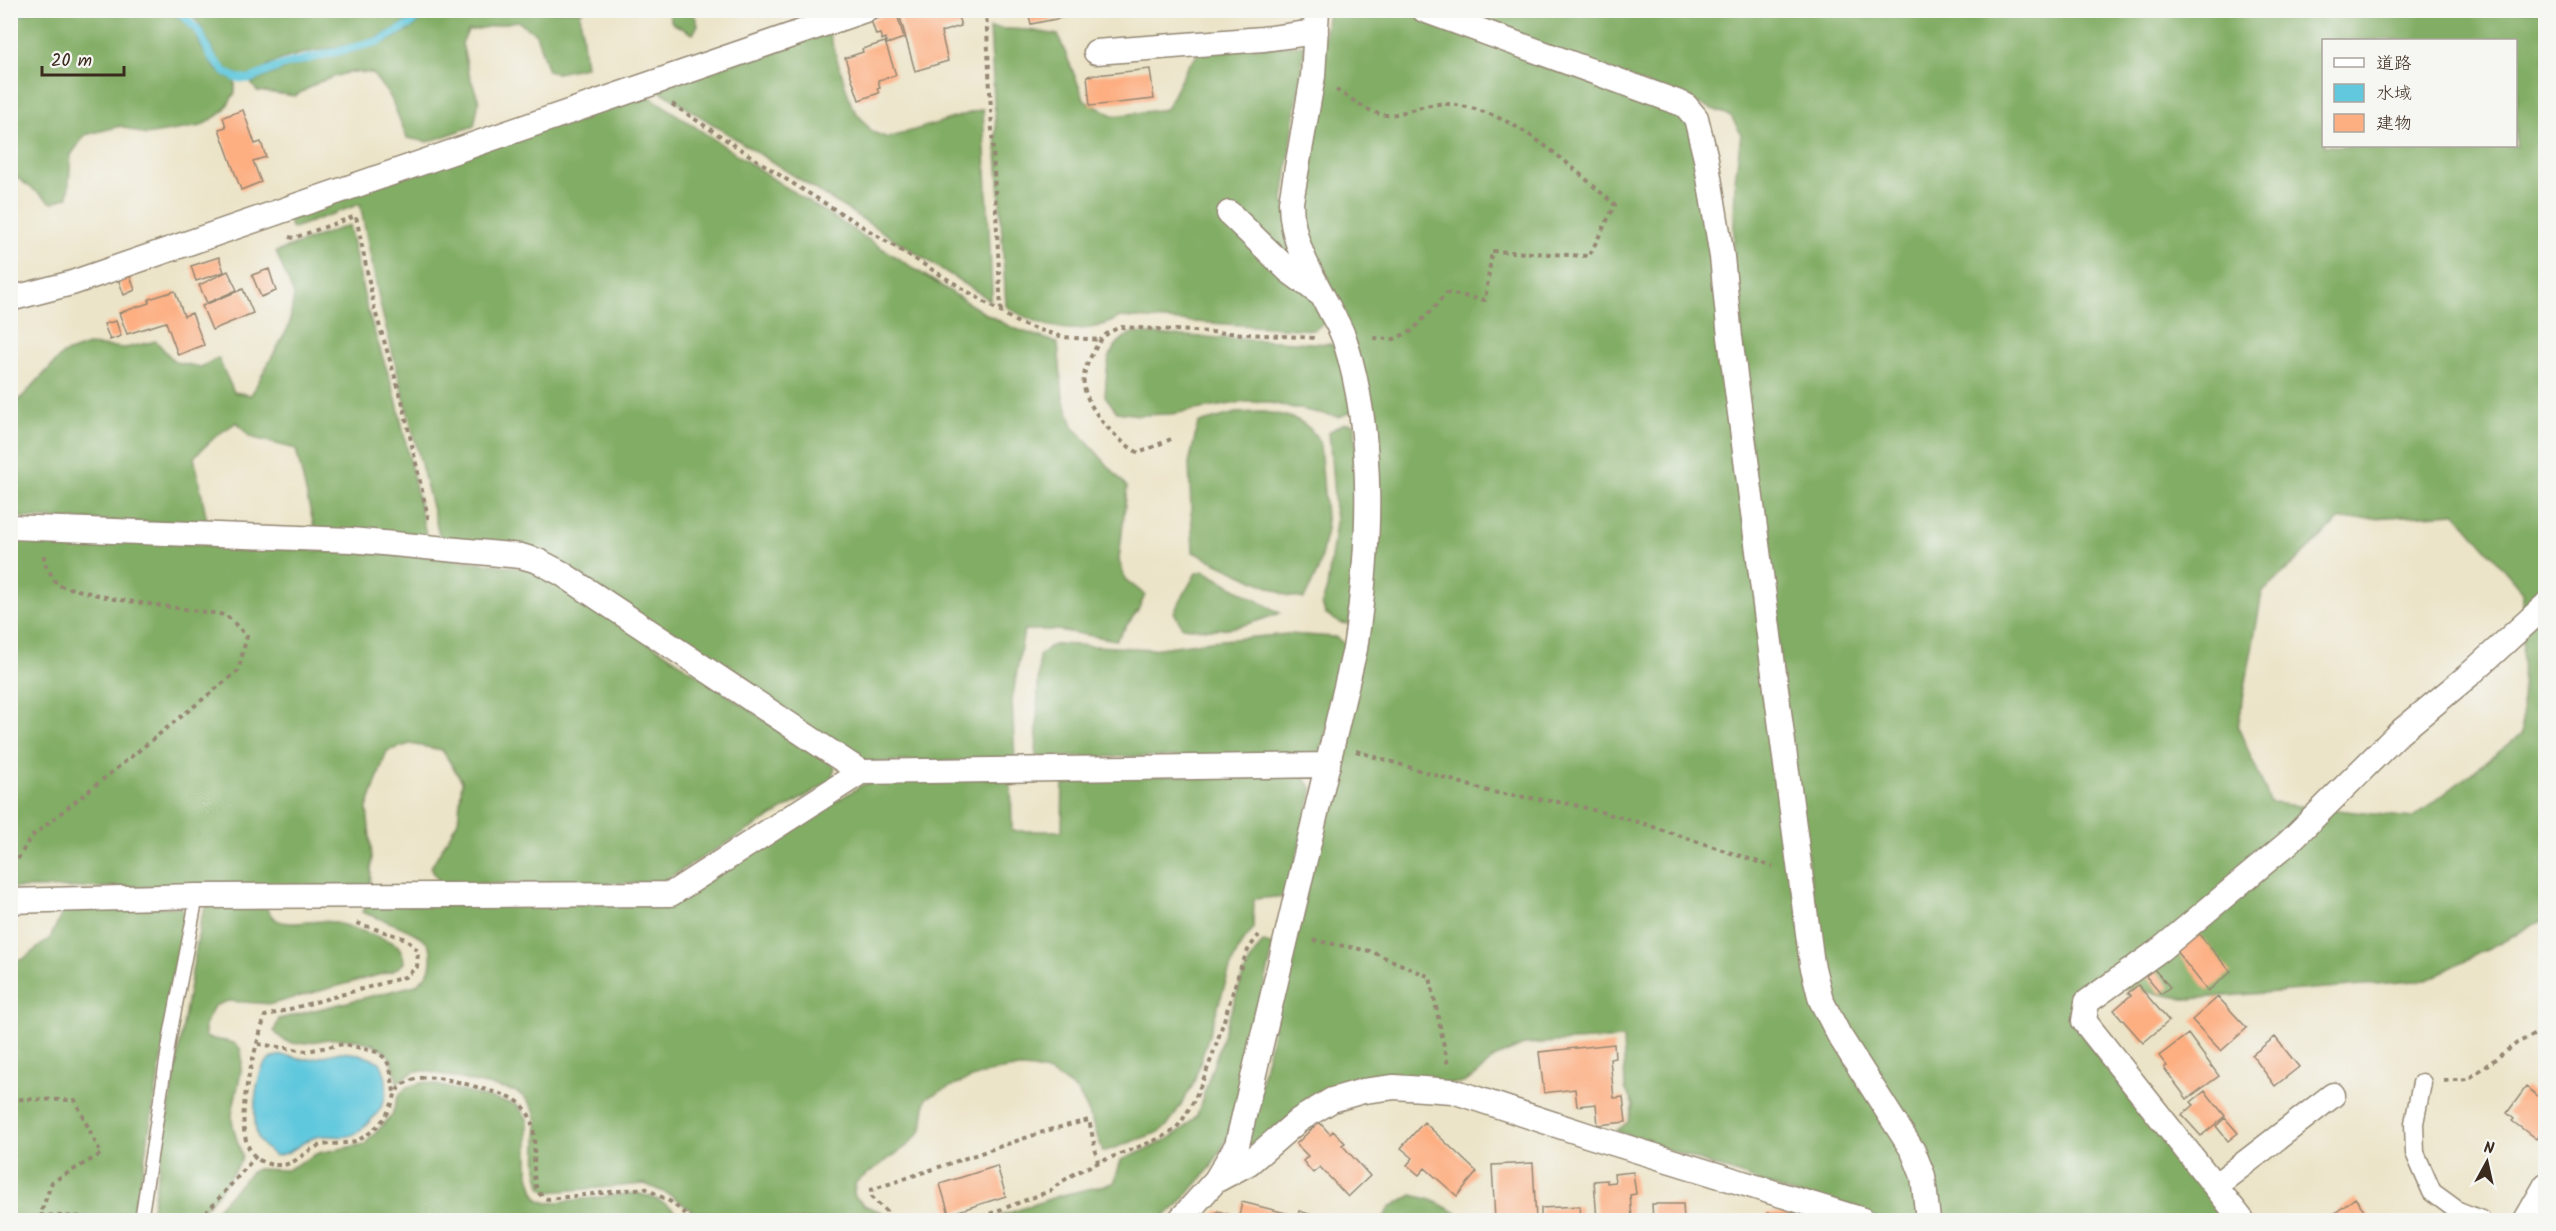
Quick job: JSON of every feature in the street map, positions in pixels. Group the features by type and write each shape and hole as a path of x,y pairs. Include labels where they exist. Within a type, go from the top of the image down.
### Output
{"street":[{"path":"10,300 72,284 865,10"},
{"path":"1424,10 1684,105 1696,118 1722,257 1731,348 1812,964 1821,1000 1839,1035 1914,1151 1923,1176 1928,1221"},
{"path":"1096,52 1263,39 1316,21 1313,76 1291,202 1291,221 1295,241 1344,337 1355,372 1364,429 1367,512 1365,580 1355,649 1237,1145 1216,1180 1180,1221"},
{"path":"1229,213 1290,272 1323,296"},
{"path":"10,527 351,540 521,556 538,561 561,573 861,772"},
{"path":"2242,1221 2084,1022 2087,1002 2161,949 2288,843 2399,733 2469,675 2546,605"},
{"path":"13,901 197,896 671,894 861,772 1330,755"},
{"path":"2422,1083 2414,1123 2415,1153 2432,1192 2458,1211 2481,1221"},
{"path":"1216,1180 1249,1163 1299,1120 1332,1100 1363,1091 1394,1087 1453,1090 1590,1136 1863,1221"},
{"path":"2215,1186 2333,1095"},
{"path":"2526,1221 2546,1185"}],"lane":[{"path":"141,1221 170,1036 197,896"}],"path":[{"path":"986,10 1001,312"},
{"path":"1171,439 1139,453 1125,445 1095,412 1083,386 1087,363 1104,334 1120,327 1312,338 1394,339 1412,331 1447,293 1485,300 1492,250 1589,256 1615,205 1556,153 1512,125 1473,109 1450,104 1430,103 1386,115 1377,113 1313,76"},
{"path":"644,86 794,184 1020,324 1063,337 1100,340"},
{"path":"277,213 286,236 294,238 356,216 375,311 402,400 435,548"},
{"path":"13,901 14,867 31,837 238,671 246,636 226,615 114,599 57,585 44,562 44,530"},
{"path":"1330,755 1491,792 1571,804 1642,823 1801,876"},
{"path":"258,1044 307,1051 344,1044 376,1052 390,1067 394,1093 390,1111 362,1138 344,1144 318,1146 289,1164 279,1165 265,1162 252,1154 245,1132 242,1112 246,1088 265,1016 405,977 417,967 418,951 406,939 350,921"},
{"path":"2422,1083 2468,1079 2517,1043 2546,1029"},
{"path":"394,1093 405,1083 427,1076 518,1100 534,1123 534,1170 539,1192 543,1197 548,1199 645,1188 671,1202 693,1221"},
{"path":"10,1099 75,1100 101,1154 52,1182 40,1215 86,1217 84,1221"},
{"path":"891,1221 886,1211 872,1198 871,1191 1049,1130 1089,1120 1098,1162"},
{"path":"200,1221 256,1156"}],"green space":[{"path":"36,10 162,10 175,15 191,29 218,71 235,81 235,93 223,112 201,126 146,135 121,126 85,135 71,155 68,197 52,203 16,177 11,179 11,19"},
{"path":"185,11 420,11 402,25 381,36 356,44 303,53 278,61 253,75 242,76 227,69 214,52 199,24"},
{"path":"431,11 583,11 580,13 586,67 557,73 548,71 536,34 517,21 468,31 462,43 469,74 479,101 474,126 428,142 407,138 391,98 372,73 349,72 319,82 295,96 257,91 251,83 286,68 382,44 411,29"},
{"path":"668,11 693,11 698,25 693,34 672,23"},
{"path":"1328,11 1404,11 1679,110 1690,123 1717,270 1806,971 1906,1157 1921,1220 1885,1220 1795,1194 1616,1131 1628,1122 1633,1105 1625,1088 1623,1038 1526,1044 1494,1058 1477,1075 1463,1083 1372,1085 1243,1158 1333,778 1371,430 1303,239 1299,217"},
{"path":"1450,11 2545,11 2545,919 2427,980 2189,999 2095,983 2074,1002 2072,1023 2227,1220 1934,1220 1844,1029 1831,996 1822,962 1735,335 1733,266 1735,180 1741,134 1731,116","holes":["2456,513 2523,592 2522,734 2413,818 2271,803 2238,727 2262,593 2339,520"]},
{"path":"990,28 1029,30 1058,35 1085,101 1114,116 1166,109 1188,65 1202,50 1305,45 1283,200 1327,321 1314,330 1120,317 1106,324 1077,329 1033,321 1006,306"},
{"path":"828,30 852,107 872,132 888,138 983,109 992,292 990,300 657,89"},
{"path":"646,94 784,186 984,313 1013,328 1058,343 1063,398 1073,426 1127,487 1119,560 1125,579 1145,595 1138,610 1116,640 1057,630 1024,630 1012,701 1015,760 862,762 566,567 441,542 381,308 360,204 294,228 291,228 288,215"},
{"path":"349,225 367,309 396,398 427,539 315,531 296,449 250,437 237,422 216,436 194,457 208,525 11,517 11,403 19,400 63,354 88,345 125,348 156,341 175,362 201,367 218,358 234,392 251,395 289,326 294,295 276,252"},
{"path":"1132,333 1330,344 1341,350 1354,411 1339,417 1265,402 1244,402 1171,414 1139,415 1117,412 1105,396 1107,367 1116,345"},
{"path":"1263,412 1297,420 1310,429 1320,444 1327,529 1318,571 1304,599 1288,596 1193,552 1189,464 1198,423 1236,413"},
{"path":"1342,424 1355,425 1359,514 1350,624 1340,623 1325,613 1322,604 1327,588 1336,522 1329,432"},
{"path":"10,534 438,557 543,571 835,767 831,781 660,883 440,884 431,867 458,821 462,781 442,750 410,744 387,751 367,808 372,857 370,886 11,888"},
{"path":"1204,571 1280,613 1232,628 1182,627 1174,612 1196,573"},
{"path":"1288,634 1335,637 1346,644 1322,748 1314,756 1036,757 1039,656 1049,647 1058,644 1152,649"},
{"path":"1300,774 1313,789 1287,896 1254,899 1253,929 1240,946 1230,969 1193,1085 1169,1124 1159,1132 1103,1152 1082,1099 1062,1080 1046,1072 1029,1068 994,1071 976,1077 926,1098 922,1130 907,1146 856,1182 853,1195 866,1206 882,1212 886,1220 705,1220 670,1195 645,1184 548,1192 541,1187 537,1169 536,1117 526,1099 517,1092 427,1071 415,1071 397,1082 390,1058 383,1050 370,1043 330,1039 300,1044 287,1041 274,1031 279,1019 416,985 430,969 430,947 425,941 399,926 362,912 365,905 674,902 864,784 881,781 1011,777 1012,831 1062,831 1063,777"},
{"path":"206,906 266,907 271,915 286,923 323,921 337,923 394,943 402,952 404,963 393,971 272,1004 228,1001 214,1006 205,1025 205,1037 234,1043 241,1050 241,1069 232,1119 242,1156 241,1161 217,1195 193,1220 150,1220 201,919"},
{"path":"180,907 186,914 134,1220 11,1220 11,959 22,960 50,938 64,909"},
{"path":"1263,942 1274,945 1229,1136 1211,1167 1177,1206 1159,1220 989,1220 1058,1196 1114,1183 1121,1160 1172,1137 1197,1115 1242,978"},
{"path":"425,1082 517,1105 528,1120 528,1171 534,1192 539,1200 548,1203 636,1193 663,1203 687,1220 206,1220 250,1173 257,1169 287,1170 318,1153 365,1144 392,1115 398,1096 407,1087"},
{"path":"1412,1195 1432,1200 1470,1220 1388,1220 1384,1217 1390,1207"}],"water":[{"path":"341,1052 359,1054 380,1062 386,1079 386,1095 380,1110 356,1133 345,1136 316,1137 287,1153 275,1156 259,1140 255,1123 255,1098 264,1066 269,1060 279,1056 309,1059"}],"building":[{"path":"898,10 956,10 961,26 941,32 948,61 915,71"},
{"path":"1023,10 1065,10 1066,17 1031,24 1029,16 1024,17"},
{"path":"896,11 904,38 887,44 885,38 882,40 880,34 876,35 871,20"},
{"path":"885,42 896,75 878,80 879,93 859,100 845,58 863,52 862,49"},
{"path":"1150,69 1154,99 1090,106 1087,76"},
{"path":"243,110 255,144 261,142 266,157 253,161 261,182 241,190 219,129 226,127 223,117"},
{"path":"219,257 224,272 196,281 191,266"},
{"path":"269,269 276,291 261,297 252,275"},
{"path":"228,271 237,290 207,303 199,285"},
{"path":"129,273 135,290 124,295 117,276"},
{"path":"243,289 253,313 212,330 202,306"},
{"path":"175,291 184,316 192,313 204,345 178,355 166,322 127,334 119,313 149,303 149,299"},
{"path":"116,321 121,336 110,340 104,324"},
{"path":"2198,933 2231,972 2208,991 2176,951"},
{"path":"2152,967 2170,987 2161,994 2144,974"},
{"path":"2138,985 2169,1021 2143,1043 2114,1010 2131,995 2128,993"},
{"path":"2218,997 2247,1028 2221,1051 2192,1020"},
{"path":"2188,1034 2219,1076 2187,1099 2164,1068 2167,1066 2159,1056"},
{"path":"2275,1037 2299,1067 2275,1086 2252,1055"},
{"path":"1614,1044 1615,1058 1610,1059 1614,1098 1623,1097 1626,1122 1598,1125 1596,1104 1577,1106 1575,1089 1544,1093 1539,1052"},
{"path":"2526,1087 2546,1102 2546,1137 2540,1133 2536,1139 2512,1121 2514,1119 2507,1113"},
{"path":"2205,1091 2225,1116 2201,1136 2182,1115 2194,1105 2191,1102"},
{"path":"2225,1118 2238,1133 2228,1141 2216,1126"},
{"path":"1319,1122 1330,1134 1333,1131 1345,1143 1342,1145 1370,1176 1348,1197 1320,1167 1313,1173 1303,1161 1308,1156 1296,1144"},
{"path":"1424,1122 1477,1172 1457,1196 1425,1168 1419,1175 1407,1165 1413,1158 1401,1148"},
{"path":"1533,1163 1536,1220 1495,1220 1492,1165"},
{"path":"997,1166 1006,1196 949,1214 940,1184"},
{"path":"1633,1172 1636,1194 1630,1195 1632,1218 1597,1220 1594,1181 1615,1182 1614,1174"},
{"path":"2355,1198 2372,1220 2326,1220"},
{"path":"1242,1202 1298,1216 1299,1211 1316,1216 1315,1220 1238,1220"},
{"path":"1652,1204 1683,1204 1684,1220 1653,1220"},
{"path":"1580,1206 1581,1220 1541,1220 1541,1208"},
{"path":"1218,1211 1238,1217 1237,1220 1203,1220"},
{"path":"1767,1213 1800,1213 1800,1220 1767,1220"}],"waterway":[{"path":"10,15 22,10"},
{"path":"175,10 200,33 210,55 224,71 236,78 250,79 283,65 380,41 409,25 426,10"}]}
